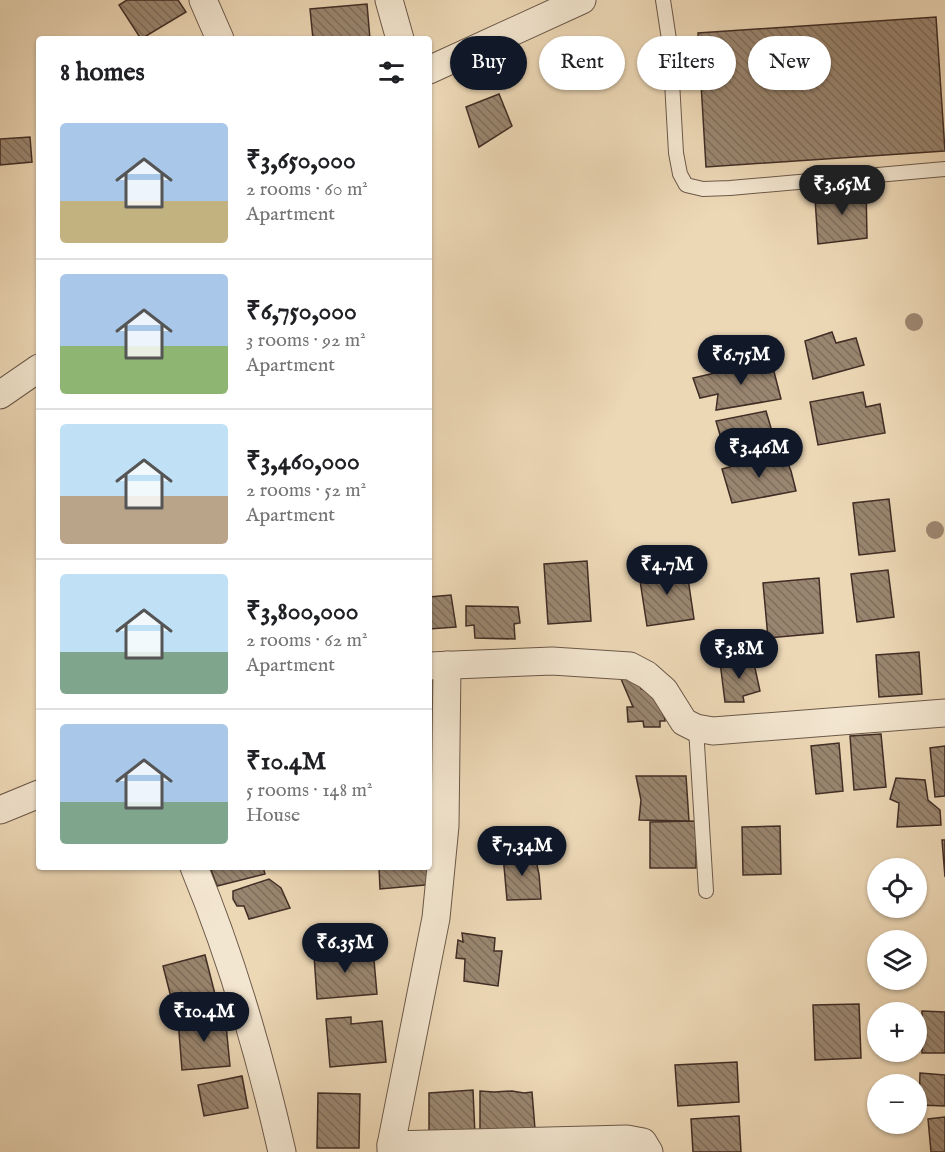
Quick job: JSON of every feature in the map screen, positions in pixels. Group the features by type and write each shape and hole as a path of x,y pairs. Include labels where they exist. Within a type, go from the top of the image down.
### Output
{"street":[{"path":"202,0 219,36"},
{"path":"389,0 399,36"},
{"path":"432,69 582,0"},
{"path":"0,395 36,370"},
{"path":"649,1152 643,1142 627,1139 391,1149 436,918 445,826 438,665 552,661 630,666 647,675 664,690 684,722 696,728 713,730 945,713"},
{"path":"0,810 36,795"},
{"path":"195,870 234,976 282,1152"}],"lane":[{"path":"663,0 670,46 676,153 680,174 686,185 703,189 730,188 945,169"},
{"path":"696,728 706,891"}],"building":[{"path":"127,0 178,0 186,12 146,36 139,36 119,5"},
{"path":"367,4 370,36 313,36 310,9"},
{"path":"936,17 945,151 706,167 701,90 736,90 736,36 698,36 698,33"},
{"path":"499,94 512,126 479,147 466,107"},
{"path":"30,137 32,162 0,165 0,139"},
{"path":"866,186 867,238 818,244 815,198"},
{"path":"832,332 836,343 856,338 864,365 813,379 805,341"},
{"path":"771,360 781,399 716,410 718,394 700,398 693,378"},
{"path":"863,392 866,407 880,404 885,433 818,445 810,402"},
{"path":"766,411 776,445 727,459 716,421"},
{"path":"783,452 796,491 732,503 722,469"},
{"path":"889,499 895,551 859,555 853,503"},
{"path":"587,561 591,621 548,624 544,564"},
{"path":"686,565 694,619 647,626 639,574"},
{"path":"888,570 894,617 857,622 851,574"},
{"path":"819,578 823,633 768,638 763,583"},
{"path":"451,595 456,627 432,629 432,597"},
{"path":"466,606 518,607 520,623 514,624 515,639 475,638 474,625 466,626"},
{"path":"919,652 922,694 879,697 876,655"},
{"path":"753,659 760,691 743,696 744,702 725,702 720,662"},
{"path":"432,668 437,668 440,708 432,709"},
{"path":"640,677 641,689 661,693 665,721 660,721 660,727 644,727 643,721 628,722 627,707 633,707 621,679"},
{"path":"436,716 441,764 432,765 432,717"},
{"path":"881,734 886,787 854,790 850,736"},
{"path":"839,743 843,791 816,794 811,746"},
{"path":"945,746 945,796 935,797 930,748"},
{"path":"636,776 686,776 689,821 639,820 641,800"},
{"path":"896,778 925,780 928,800 940,810 941,825 897,827 899,803 890,799"},
{"path":"696,821 696,868 650,868 650,822"},
{"path":"780,826 781,874 743,875 742,827"},
{"path":"942,840 945,840 945,877"},
{"path":"432,850 436,884 380,889 379,870 432,870"},
{"path":"534,852 541,899 507,900 503,855"},
{"path":"211,870 264,870 265,874 217,886"},
{"path":"269,879 281,888 290,908 249,919 244,906 237,906 233,899 233,891"},
{"path":"462,933 495,938 494,951 502,951 498,986 464,981 465,959 456,958 458,940 463,942"},
{"path":"373,949 377,994 317,999 314,955"},
{"path":"205,955 216,998 174,1009 163,966"},
{"path":"859,1004 861,1058 815,1060 813,1005"},
{"path":"927,1011 945,1012 945,1053 927,1053"},
{"path":"225,1015 230,1066 182,1070 178,1020"},
{"path":"351,1017 351,1024 382,1021 386,1062 330,1067 326,1019"},
{"path":"737,1062 739,1102 678,1106 675,1065"},
{"path":"920,1073 945,1075 945,1106 927,1105 927,1074"},
{"path":"242,1076 248,1108 204,1116 198,1085"},
{"path":"473,1090 475,1136 429,1136 429,1093"},
{"path":"480,1091 532,1092 535,1129 480,1130"},
{"path":"318,1093 360,1094 359,1148 317,1148"},
{"path":"739,1116 741,1152 693,1152 691,1119"},
{"path":"945,1117 945,1152 931,1152 928,1119"}]}
